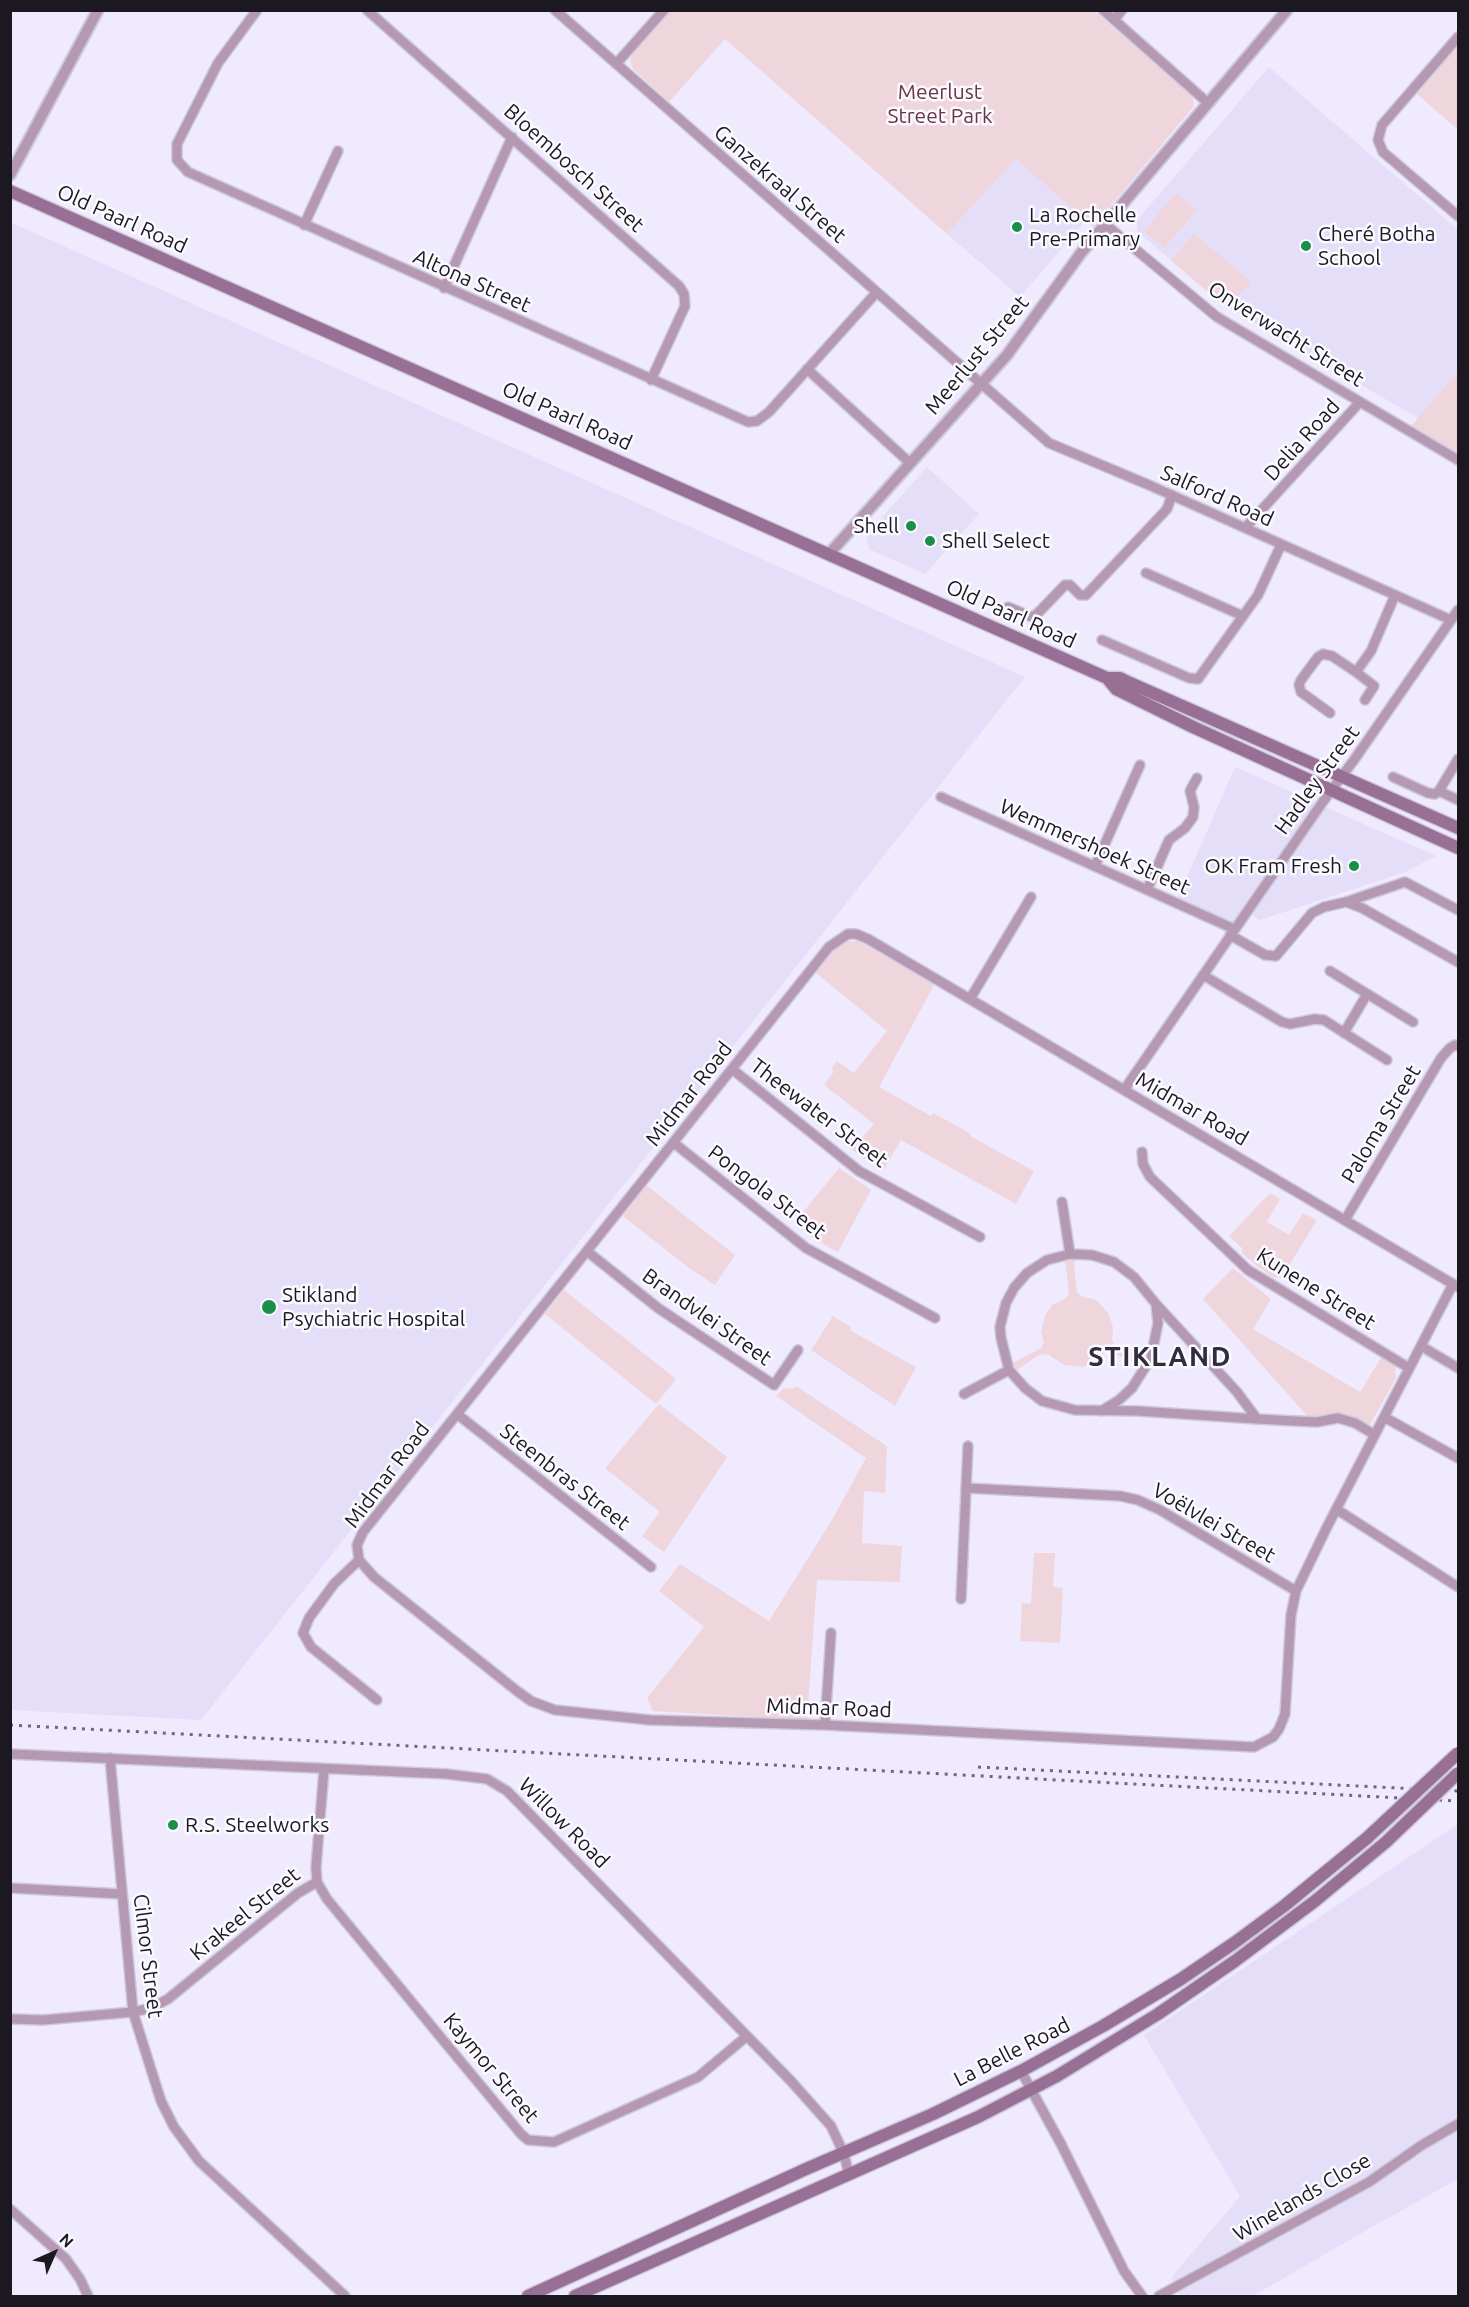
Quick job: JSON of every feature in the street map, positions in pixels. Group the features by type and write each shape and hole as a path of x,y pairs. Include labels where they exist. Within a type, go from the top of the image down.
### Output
{"main road":[{"name":"Old Paarl Road","path":"10,190 1107,678 1120,678 1458,828"},
{"name":"Old Paarl Road","path":"1107,678 1116,689 1154,708 1458,848"},
{"name":"La Belle Road","path":"528,2296 806,2169 844,2154 1021,2071 1103,2026 1181,1979 1284,1906 1367,1838 1458,1753"},
{"name":"La Belle Road","path":"575,2296 978,2117 1031,2090 1158,2014 1285,1925 1386,1842 1458,1773"}],"street":[{"path":"10,175 98,10"},
{"name":"Altona Street","path":"257,10 218,63 177,144 175,155 179,165 188,172 744,421 750,422 765,415 876,293"},
{"name":"Bloembosch Street","path":"367,10 682,290 685,300 683,311 651,380"},
{"name":"Ganzekraal Street","path":"555,10 981,385"},
{"path":"616,64 664,10"},
{"path":"1103,10 1208,103"},
{"path":"1114,20 1122,10"},
{"name":"Meerlust Street","path":"829,554 981,385 1027,330 1071,265 1287,10"},
{"path":"1458,37 1382,125 1378,135 1383,152 1458,216"},
{"path":"444,288 512,137"},
{"path":"304,225 338,151"},
{"name":"Onverwacht Street","path":"1105,224 1212,313 1458,460"},
{"path":"807,369 910,463"},
{"name":"Salford Road","path":"981,385 1049,443 1172,495 1451,620"},
{"name":"Delia Road","path":"1245,528 1360,402"},
{"path":"1008,607 1034,616 1065,585 1070,585 1080,595 1087,594 1167,509 1172,495"},
{"path":"1102,640 1196,679 1202,675 1260,592 1281,545"},
{"path":"1146,573 1243,616"},
{"path":"1356,672 1369,654 1395,595"},
{"name":"Hadley Street","path":"1124,1090 1458,610"},
{"path":"1330,713 1302,692 1300,683 1318,657 1323,654 1332,656 1374,686 1365,700"},
{"path":"1393,777 1431,794 1439,791 1458,759"},
{"path":"1095,866 1140,765"},
{"path":"1148,890 1169,840 1185,828 1193,818 1194,807 1190,791 1197,778"},
{"path":"1439,791 1458,800"},
{"name":"Wemmershoek Street","path":"941,797 1148,890 1232,932 1265,955 1276,956 1312,913 1324,907 1346,902"},
{"path":"1346,902 1406,882 1458,910"},
{"path":"970,999 1031,897"},
{"path":"1346,902 1362,908 1458,962"},
{"name":"Midmar Road","path":"848,934 856,934 1456,1285 1409,1368 1296,1591 1291,1615 1285,1714 1273,1737 1254,1747 825,1725 650,1719 555,1710 542,1706 517,1690 382,1584 365,1568 359,1560 357,1545 360,1537 732,1069 829,947 848,934"},
{"path":"1330,971 1413,1022"},
{"path":"1203,975 1288,1024 1318,1019 1387,1060"},
{"path":"1344,1033 1367,994"},
{"name":"Paloma Street","path":"1345,1220 1441,1058 1454,1047"},
{"name":"Theewater Street","path":"732,1069 859,1171 981,1237"},
{"name":"Pongola Street","path":"674,1143 806,1248 935,1318"},
{"name":"Kunene Street","path":"1142,1152 1143,1164 1150,1177 1248,1270 1409,1368"},
{"path":"1062,1202 1070,1254"},
{"name":"Brandvlei Street","path":"588,1252 658,1308 774,1385 798,1350"},
{"path":"1257,1419 1237,1392 1134,1277 1114,1262 1092,1255 1070,1254 1047,1260 1027,1273 1014,1288 1006,1303 1000,1327 1000,1338 1009,1370 1025,1389 1042,1401 1068,1409 1101,1411 1138,1411 1257,1419 1317,1422 1343,1418 1375,1435"},
{"path":"1101,1411 1119,1400 1132,1388 1151,1358 1158,1323 1156,1304"},
{"path":"1421,1346 1458,1368"},
{"path":"964,1394 1009,1370"},
{"name":"Steenbras Street","path":"457,1414 651,1568"},
{"path":"1384,1417 1458,1458"},
{"path":"961,1599 968,1446"},
{"name":"Voëlvlei Street","path":"966,1488 1120,1496 1136,1499 1160,1510 1296,1591"},
{"path":"1336,1509 1458,1587"},
{"path":"359,1560 334,1584 309,1618 303,1633 305,1640 317,1653 377,1700"},
{"path":"825,1725 831,1633"},
{"name":"Willow Road","path":"10,1754 477,1776 496,1784 515,1799 598,1882 823,2117 838,2139 849,2175"},
{"name":"Cilmor Street","path":"110,1758 133,2012 162,2101 186,2145 212,2173 345,2296"},
{"name":"Krakeel Street","path":"10,2019 43,2020 133,2012 151,2008 164,2002 298,1893 317,1882 316,1867 324,1770"},
{"name":"Kaymor Street","path":"317,1882 322,1893 520,2134 528,2140 554,2142 698,2077 747,2036"},
{"path":"10,1888 121,1894"},
{"path":"1021,2071 1124,2271 1142,2296"},
{"name":"Winelands Close","path":"1159,2296 1369,2182 1422,2145 1458,2124"},
{"path":"10,2209 66,2259 80,2279 88,2296"}],"shaded area":[{"name":"Cheré Botha School","path":"1269,67 1458,230 1458,371 1418,418 1219,302 1137,231 1137,220"},
{"name":"La Rochelle Pre-Primary","path":"1016,159 1086,220 1020,297 947,234"},
{"name":"Stikland Psychiatric Hospital","path":"10,222 1025,677 201,1720 11,1710"},
{"path":"927,467 979,514 925,574 869,549 866,535"},
{"path":"1235,767 1436,856 1405,872 1260,920 1249,913 1235,931 1176,902"},
{"path":"1458,1824 1458,2179 1253,2296 1181,2296 1171,2278 1240,2196 1144,2035"}],"green space":[{"name":"Meerlust Street Park","path":"670,11 1094,11 1192,96 1194,106 1093,227 1016,159 947,234 725,39 669,102 633,69 630,61 633,53"},
{"path":"1458,45 1458,130 1417,94"},
{"path":"1176,193 1197,210 1164,248 1144,231"},
{"path":"1194,234 1251,282 1229,307 1219,302 1171,260"},
{"path":"1458,371 1458,454 1411,426"},
{"path":"858,941 932,983 933,987 879,1087 931,1116 933,1113 1034,1171 1016,1204 901,1140 883,1171 852,1150 874,1124 824,1085 833,1073 832,1067 837,1061 854,1073 887,1031 816,973 837,947 847,942"},
{"path":"839,1168 871,1190 838,1252 814,1239 794,1223"},
{"path":"646,1185 735,1255 715,1285 689,1268 623,1216"},
{"path":"1270,1193 1280,1199 1267,1222 1289,1235 1303,1213 1317,1220 1282,1277 1274,1278 1242,1253 1242,1248 1229,1236"},
{"path":"1077,1258 1074,1264 1077,1292 1081,1296 1096,1300 1109,1314 1114,1345 1140,1357 1147,1356 1140,1371 1137,1365 1107,1350 1097,1362 1083,1367 1064,1365 1048,1354 1039,1355 1015,1371 1011,1364 1041,1348 1044,1342 1041,1332 1045,1316 1052,1305 1066,1298 1069,1293 1066,1265 1062,1259"},
{"path":"1233,1268 1271,1299 1253,1329 1360,1392 1381,1358 1395,1366 1396,1378 1371,1423 1368,1425 1340,1414 1327,1414 1310,1419 1203,1299"},
{"path":"564,1290 676,1379 656,1404 545,1314"},
{"path":"833,1316 851,1327 851,1331 916,1367 895,1406 811,1350"},
{"path":"796,1386 887,1446 885,1493 864,1491 862,1543 902,1546 900,1582 817,1580 807,1720 653,1711 647,1698 704,1627 659,1591 680,1564 769,1621 833,1518 866,1458 776,1396 784,1388 793,1389"},
{"path":"659,1404 727,1457 664,1552 642,1536 660,1512 605,1468"},
{"path":"1034,1553 1055,1553 1053,1587 1063,1588 1060,1643 1020,1641 1022,1603 1031,1604"}],"railway":[{"path":"10,1725 1458,1801"},
{"path":"978,1767 1458,1791"}],"place":[{"name":"La Rochelle Pre-Primary","path":"1017,227"},
{"name":"Cheré Botha School","path":"1306,246"},
{"name":"Shell","path":"911,526"},
{"name":"Shell Select","path":"930,541"},
{"name":"OK Fram Fresh","path":"1354,866"},
{"name":"Stikland Psychiatric Hospital","path":"269,1307"},
{"name":"R.S. Steelworks","path":"173,1825"}],"district":[{"name":"STIKLAND","path":"1160,1357"}]}
